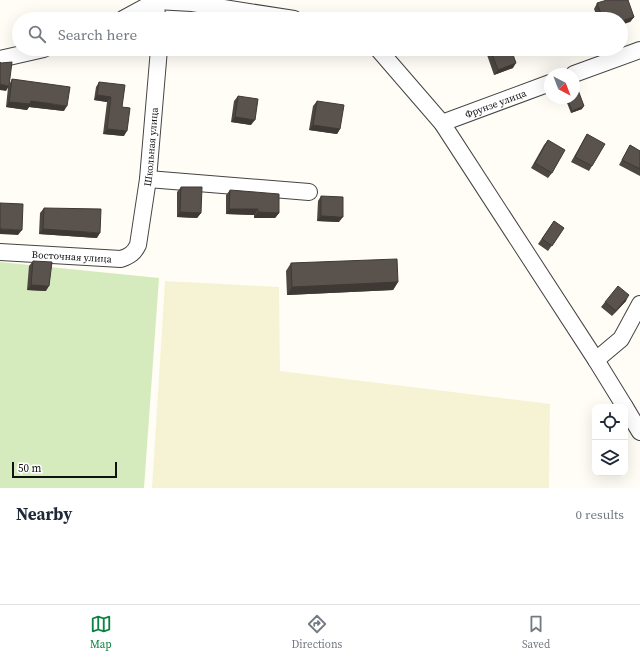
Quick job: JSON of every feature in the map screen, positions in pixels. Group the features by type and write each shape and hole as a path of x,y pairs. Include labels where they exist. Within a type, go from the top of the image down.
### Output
{"street":[{"path":"136,12 156,1 192,3 249,12"},
{"path":"156,1 157,12"},
{"path":"628,54 640,50"},
{"path":"0,59 13,56"},
{"name":"Школьная улица","path":"138,245 148,179 158,56"},
{"path":"384,56 442,123 623,404"},
{"path":"580,72 624,56"},
{"name":"Фрунзе улица","path":"442,123 544,85"},
{"path":"148,179 309,192"},
{"name":"Восточная улица","path":"0,252 121,259 129,256 138,245"},
{"path":"596,360 621,339 640,304"},
{"path":"628,412 640,432"}],"shaded area":[{"path":"165,281 279,287 280,371 550,404 549,488 152,488"}],"green space":[{"path":"0,262 159,278 144,488 0,488"}],"building":[{"path":"607,0 628,0 634,17 628,19 628,12 600,12 597,3"},
{"path":"493,56 514,56 516,63 498,70"},
{"path":"0,62 12,62 9,86 0,84"},
{"path":"12,79 70,87 67,106 31,101 30,104 9,102"},
{"path":"99,82 125,85 122,107 130,108 127,131 107,129 111,97 97,95"},
{"path":"580,95 584,106 572,111 569,104 580,104"},
{"path":"238,96 258,99 255,120 235,117"},
{"path":"317,101 344,105 340,129 313,125"},
{"path":"587,134 605,144 592,166 575,157"},
{"path":"548,140 565,150 552,173 535,163"},
{"path":"630,145 640,151 640,169 622,160"},
{"path":"181,187 202,187 201,213 180,212"},
{"path":"230,190 279,194 279,213 258,212 258,209 229,209"},
{"path":"321,196 343,197 343,217 321,216"},
{"path":"0,203 23,204 22,230 0,229"},
{"path":"44,208 101,209 100,233 43,229"},
{"path":"554,221 564,228 552,246 542,239"},
{"path":"397,259 398,282 292,287 291,263"},
{"path":"33,261 52,262 49,286 31,285"},
{"path":"618,286 629,295 616,311 605,302"}]}
